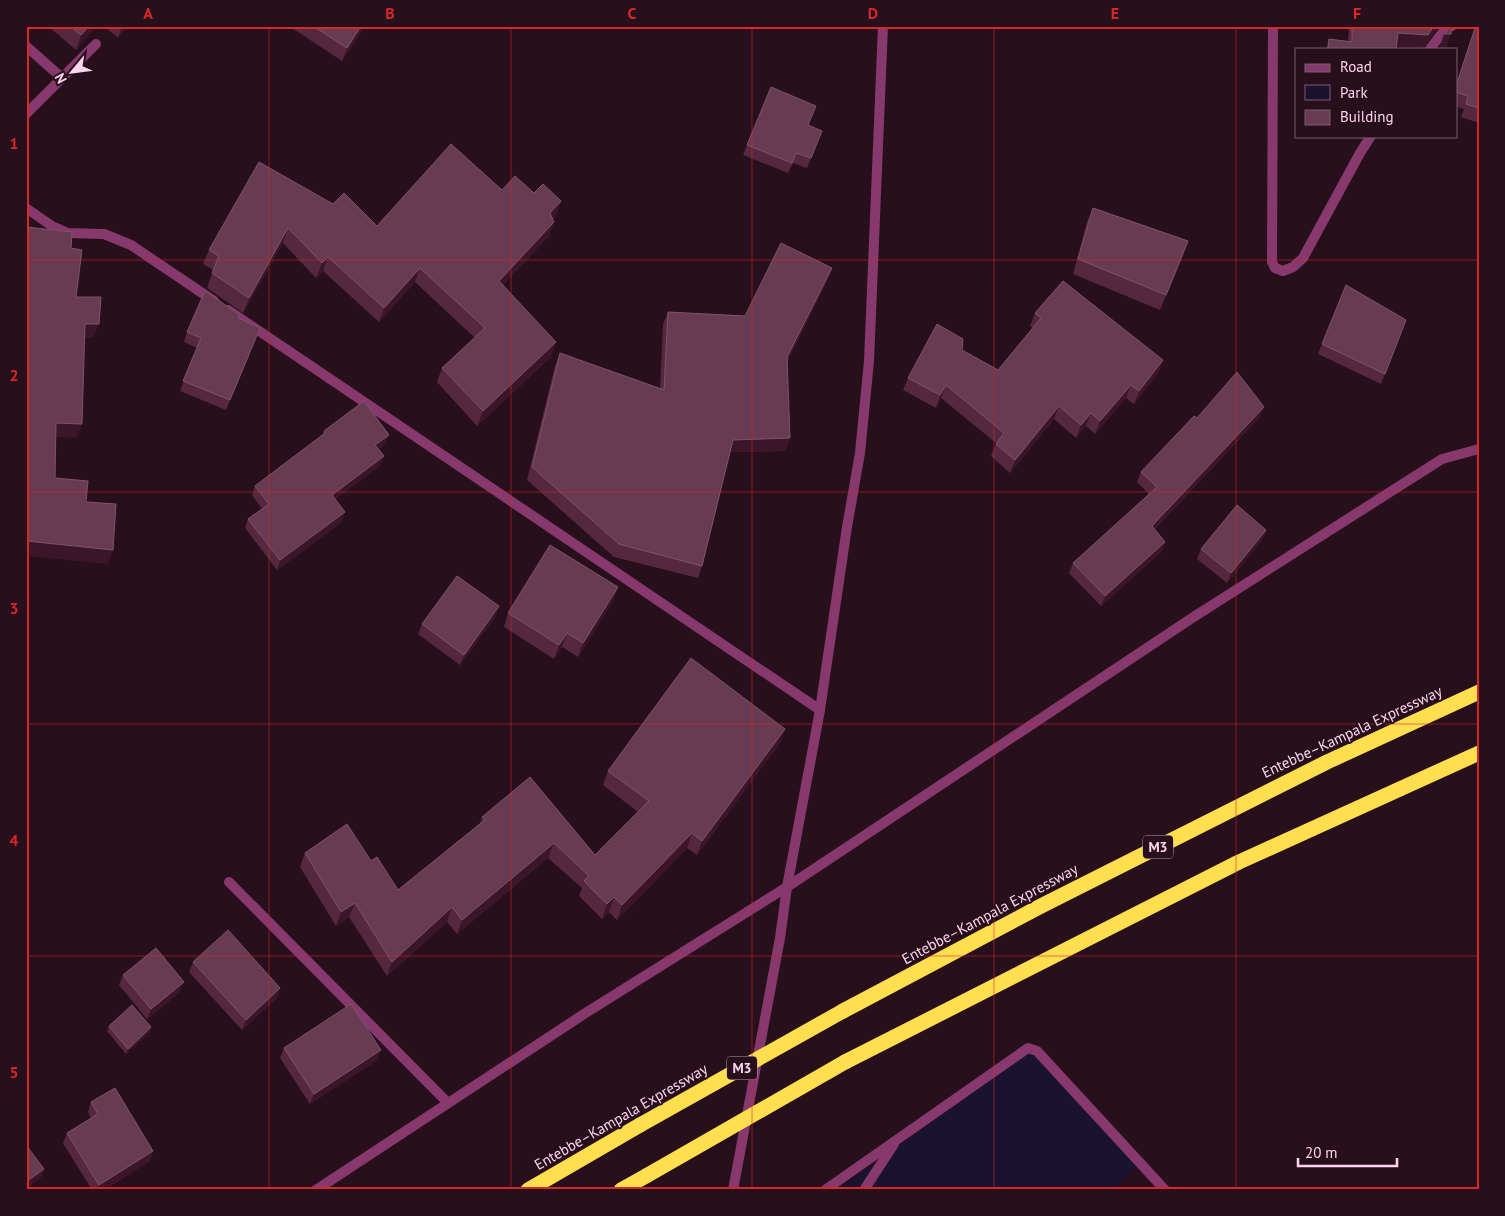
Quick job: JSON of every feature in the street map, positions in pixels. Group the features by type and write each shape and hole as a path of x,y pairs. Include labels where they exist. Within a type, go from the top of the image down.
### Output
{"highway":[{"name":"Entebbe–Kampala Expressway","path":"528,1190 843,1011 1041,906 1327,762 1479,692"},
{"path":"621,1190 845,1062 1239,862 1479,754"}],"street":[{"path":"733,1190 820,710 860,453 869,361 883,26"},
{"path":"1273,26 1272,262 1275,268 1283,271 1293,267 1303,258 1370,138"},
{"path":"1431,48 1446,28 1452,26"},
{"path":"26,114 96,44"},
{"path":"26,46 62,78"},
{"path":"26,208 52,226 68,233 104,234 131,245 820,710"},
{"path":"316,1190 584,1014 787,887 1192,618 1442,459 1479,449"},
{"path":"229,882 448,1103"},
{"path":"825,1190 1028,1048 1038,1051 1165,1190"},
{"path":"864,1190 897,1139"}],"green space":[{"path":"1032,1050 1139,1163 1113,1190 837,1190"}],"building":[{"path":"70,26 89,26 81,35"},
{"path":"313,26 361,26 347,48"},
{"path":"1352,26 1434,26 1428,35 1398,33 1396,48 1328,48 1329,39 1352,42"},
{"path":"1452,26 1451,34 1444,34"},
{"path":"1475,28 1479,29 1479,108 1466,104 1468,96 1458,93 1458,80"},
{"path":"771,87 816,106 808,125 822,131 811,158 796,153 792,163 747,145"},
{"path":"451,144 502,190 515,176 534,193 543,184 561,201 550,213 554,222 499,281 556,342 483,411 442,368 485,328 420,268 384,308 328,257 322,263 288,228 249,298 212,273 219,256 209,250 259,162 333,204 344,193 377,226"},
{"path":"1093,208 1188,241 1166,295 1078,259"},
{"path":"26,227 72,232 71,248 82,250 76,297 101,297 99,324 85,324 82,424 56,423 55,478 88,481 86,502 116,504 113,550 26,541"},
{"path":"781,243 832,268 787,357 790,438 733,440 702,566 619,544 532,467 560,353 664,390 668,312 745,316"},
{"path":"1063,281 1163,360 1139,391 1131,385 1100,421 1091,413 1081,425 1059,406 1015,460 996,444 1004,433 946,385 940,395 908,378 937,324 963,339 962,350 998,370 1041,318 1035,313"},
{"path":"1346,285 1406,320 1385,374 1322,344"},
{"path":"205,291 240,315 238,318 260,328 230,400 183,381 201,338 187,332"},
{"path":"1237,372 1264,407 1152,526 1165,542 1105,596 1073,563 1157,487 1141,472 1194,416 1197,418"},
{"path":"364,401 389,435 375,445 384,456 332,495 345,512 280,560 248,519 269,504 255,486"},
{"path":"1237,505 1266,530 1231,573 1201,549"},
{"path":"550,545 618,587 583,643 567,633 559,645 508,613"},
{"path":"457,576 499,606 464,655 422,624"},
{"path":"691,658 785,729 702,841 692,833 622,905 614,897 607,904 584,881 589,876 554,843 462,920 452,907 392,962 355,903 341,912 305,853 347,824 371,861 377,857 398,890 485,820 482,817 530,777 595,855 649,801 608,771"},
{"path":"228,930 280,988 246,1020 193,962"},
{"path":"156,948 184,982 151,1009 123,975"},
{"path":"351,1004 381,1050 314,1094 284,1048"},
{"path":"132,1005 151,1027 128,1049 109,1026"},
{"path":"115,1088 153,1151 99,1185 67,1133 98,1114 91,1102"},
{"path":"26,1145 44,1169 26,1182"}]}
